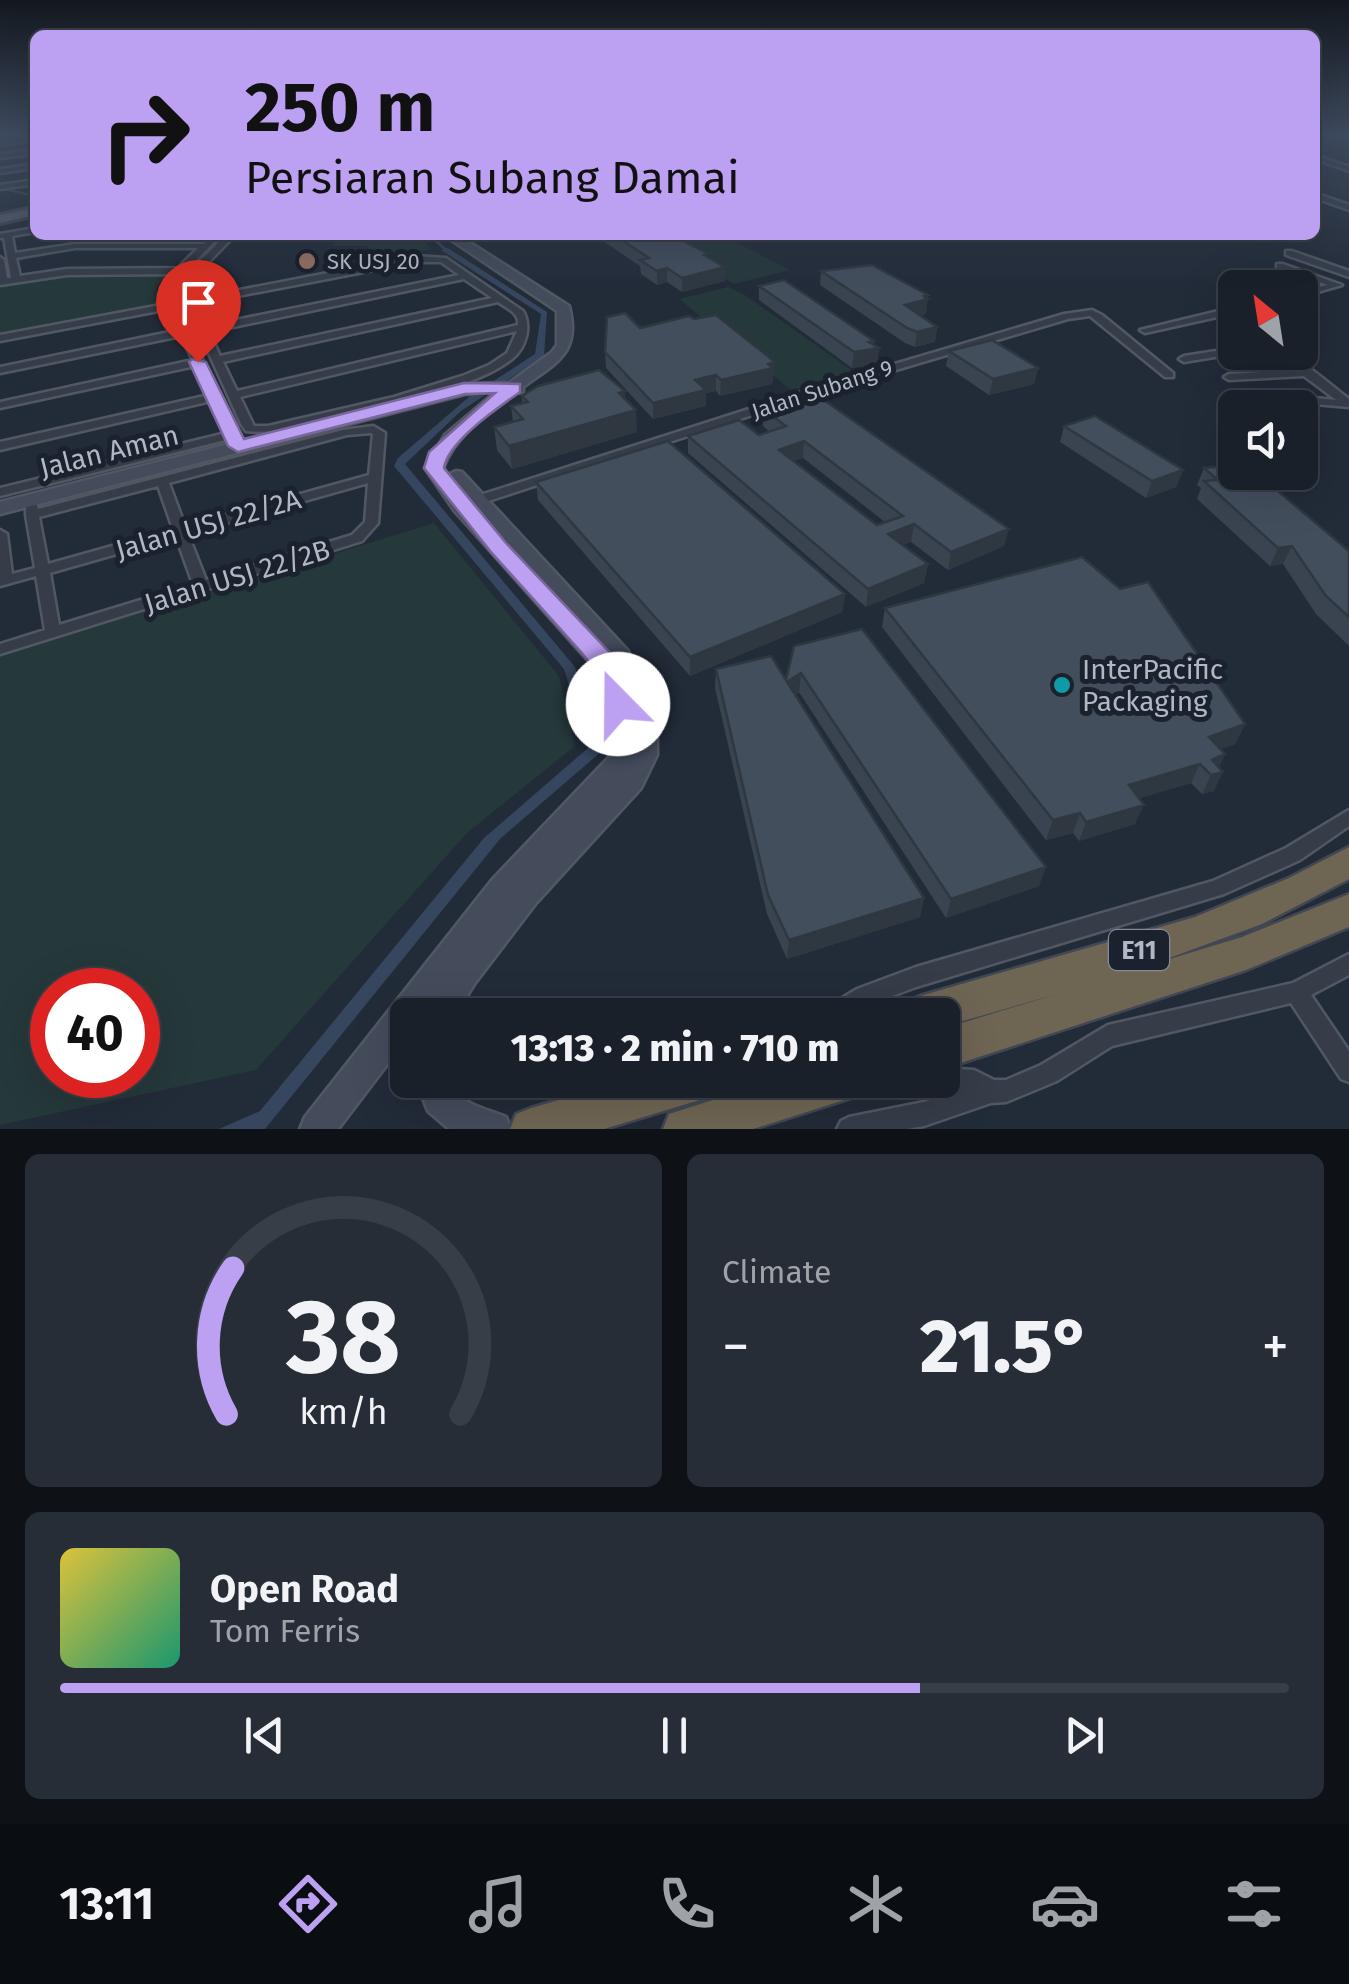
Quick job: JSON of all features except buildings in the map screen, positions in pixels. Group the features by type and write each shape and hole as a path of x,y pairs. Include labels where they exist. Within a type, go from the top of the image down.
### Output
{"highway":[{"name":"E11","path":"960,1003 1228,920 1310,886 1349,862"},
{"name":"E11","path":"960,1044 1257,950 1349,910"},
{"path":"531,1129 638,1098"},
{"path":"684,1129 786,1098"}],"main road":[{"path":"2,228 30,216"}],"street":[{"path":"1320,196 1349,208"},
{"path":"16,279 2,228 30,230"},
{"path":"0,492 235,440 171,306 168,286 212,240"},
{"path":"0,338 171,306 190,302 422,258 443,260 520,313 522,327 515,351 490,370 462,380 268,428 250,429 190,302 186,282 226,240"},
{"path":"460,240 564,309 564,345 558,355 516,388"},
{"path":"449,998 526,894 632,780 645,755 646,727 620,656 434,468 436,456 482,411 570,356 578,314 567,301 473,240"},
{"path":"12,256 76,246 206,246"},
{"path":"1290,253 1349,274"},
{"path":"0,260 1,282 67,272 181,271"},
{"path":"1280,266 1344,284"},
{"path":"203,330 465,276"},
{"path":"1318,290 1344,284"},
{"path":"218,360 499,300"},
{"path":"1134,333 1218,313"},
{"name":"Jalan Subang 9","path":"469,503 1030,324 1092,314 1134,333 1169,375"},
{"path":"234,394 522,327"},
{"path":"0,370 184,332"},
{"path":"1184,359 1218,354"},
{"path":"0,405 198,362"},
{"path":"1302,370 1349,404"},
{"path":"1229,378 1307,374"},
{"name":"Jalan Aman","path":"0,508 31,508 235,440 473,387 516,388"},
{"path":"0,446 214,396"},
{"path":"1318,401 1349,404"},
{"path":"53,632 31,508 162,481 368,428 379,433 374,477"},
{"name":"Jalan USJ 22/2A","path":"3,581 374,477"},
{"name":"Jalan USJ 22/2B","path":"0,649 357,538 371,523 374,477"},
{"path":"162,481 201,587"},
{"path":"317,1129 502,889 625,756 626,732 604,664 469,503"},
{"path":"0,534 3,581"},
{"path":"861,998 916,976 1217,888 1292,854 1349,818"},
{"path":"850,1129 1006,1091 1049,1072 1108,1036 1296,992 1349,964"},
{"path":"1296,992 1349,1071"},
{"path":"960,1080 974,1081 991,1092"},
{"path":"440,1098 459,1118 494,1129"}],"shaded area":[{"path":"336,240 423,240 431,249 379,258 381,250 367,250 368,246 332,246"},
{"path":"659,240 732,240 790,270 734,284"},
{"path":"64,275 167,275 156,288 160,303 0,333 0,285"},
{"path":"728,287 857,374 791,390 679,299"},
{"path":"434,523 559,676 575,746 467,833 256,1070 160,1091 160,968 30,968 30,1098 126,1098 0,1125 0,656"}],"water":[{"path":"448,248 547,312 544,356 461,411 405,464 575,667 602,751 500,839 265,1129 219,1129 260,1111 484,838 588,748 564,669 394,466 398,458 470,396 535,354 541,314 441,250"}],"waterway":[{"path":"4,189 30,195"},
{"path":"435,240 445,249"}],"tram line":[{"path":"0,219 30,212"}],"place":[{"name":"SK USJ 20","path":"307,261"},
{"name":"InterPacific Packaging","path":"1062,685"}],"route":[{"path":"198,362 238,446 464,388 514,388 482,411 436,456 434,468 498,548 591,647 610,676 618,704"}]}
